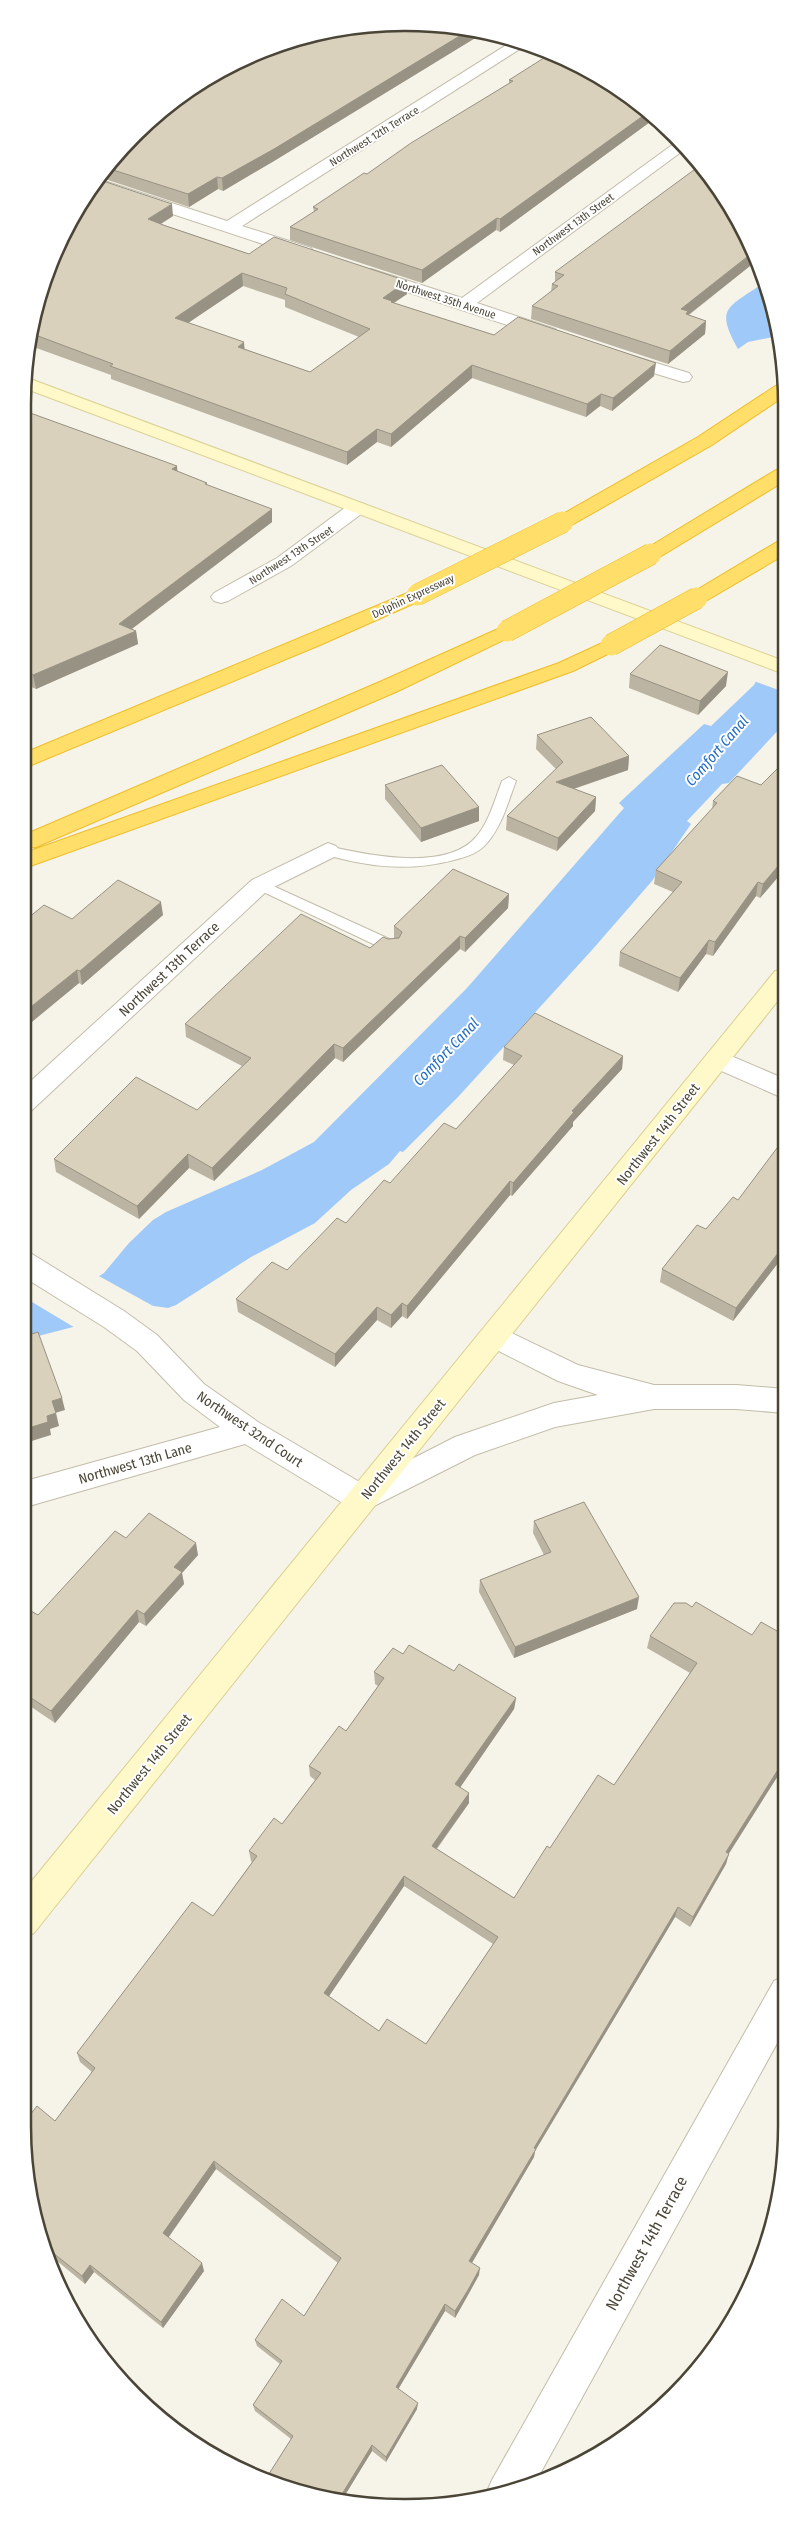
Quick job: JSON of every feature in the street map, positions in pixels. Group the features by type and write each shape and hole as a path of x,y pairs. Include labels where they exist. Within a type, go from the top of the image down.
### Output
{"highway":[{"name":"Dolphin Expressway","path":"31,758 313,641 417,595 563,522 705,441 778,393"},
{"path":"31,840 390,686 507,631 651,554 778,477"},
{"path":"31,859 566,667 698,598 778,550"}],"street":[{"name":"Northwest 12th Terrace","path":"229,227 512,47"},
{"name":"Northwest 13th Street","path":"464,305 676,149"},
{"path":"102,186 323,258"},
{"name":"Northwest 35th Avenue","path":"352,267 565,339"},
{"path":"602,351 682,377"},
{"path":"32,385 778,666"},
{"name":"Northwest 13th Street","path":"222,597 284,562 358,508"},
{"name":"Northwest 13th Terrace","path":"31,1096 260,885 328,852"},
{"name":"Northwest 14th Street","path":"31,1910 778,984"},
{"path":"717,1059 778,1087"},
{"name":"Northwest 32nd Court","path":"31,1268 114,1319 147,1343 194,1392 248,1431 362,1499"},
{"path":"495,1336 568,1374 654,1397"},
{"path":"362,1499 465,1446 554,1415 654,1397 736,1396 778,1400"},
{"name":"Northwest 13th Lane","path":"31,1492 248,1431"},
{"name":"Northwest 14th Terrace","path":"512,2483 778,2007"}],"lane":[{"path":"328,852 394,865 413,865 456,855 474,848 483,839 509,781"},
{"path":"260,885 393,947"}],"water":[{"path":"758,286 772,337 748,342 738,349 727,325 726,317 728,310"},
{"name":"Comfort Canal","path":"778,643 778,730 729,783 722,784 687,821 691,824 652,881 458,1097 403,1152 400,1151 389,1164 351,1190 315,1223 251,1257 176,1305 168,1308 154,1306 31,1338 31,1294 90,1282 104,1273 129,1243 153,1220 166,1212 262,1170 314,1142 467,988 624,808 619,803 704,724 711,726 754,685"}],"pier":[{"path":"775,642 778,643 778,690 754,681"},
{"path":"97,1275 155,1307 77,1329 31,1301 31,1292 89,1280"}],"building":[{"path":"404,31 461,35 274,149 222,178 217,177 188,194 114,170 158,124 177,108 218,81 285,51 332,38 356,34"},
{"path":"543,58 591,81 642,117 500,219 497,218 422,270 290,227 318,209 313,207 364,173 367,174 411,143 513,81 509,80"},
{"path":"695,169 728,218 747,257 681,309 688,311 686,314 706,321 670,351 532,306 558,286 552,284 564,275 555,272"},
{"path":"105,182 172,204 148,219 249,254 274,237 407,281 383,298 391,302 494,335 518,317 656,363 613,398 601,394 587,404 472,365 391,434 377,429 347,452 110,366 113,364 37,336 51,285 70,239","holes":["242,273 287,288 285,294 370,329 310,372 238,347 244,342 175,318"]},
{"path":"31,413 177,466 172,469 207,483 205,484 272,509 119,624 136,631 31,674"},
{"path":"660,645 728,672 700,701 630,674"},
{"path":"591,717 629,756 556,782 596,797 558,838 507,816 563,762 537,735"},
{"path":"442,765 479,807 421,828 385,785"},
{"path":"778,768 778,866 763,884 758,882 715,942 709,940 680,978 620,952 682,882 656,870 717,803 713,801 737,776 761,785"},
{"path":"453,869 509,894 465,938 460,936 343,1048 334,1044 212,1168 188,1154 137,1206 54,1159 136,1077 197,1110 251,1058 185,1024 301,914 370,948 383,937 388,939 399,938 402,932 394,926"},
{"path":"118,880 161,902 80,971 77,970 31,1007 31,916 44,905 72,919"},
{"path":"535,1013 623,1056 572,1111 574,1112 513,1183 510,1181 407,1306 402,1303 391,1315 377,1307 335,1354 236,1299 272,1262 287,1270 337,1218 346,1223 384,1180 390,1183 444,1123 456,1129 522,1056 504,1047"},
{"path":"778,1148 778,1253 736,1308 662,1269 697,1225 706,1229 733,1197 738,1200"},
{"path":"38,1332 62,1398 52,1401 56,1413 47,1416 48,1422 31,1427 31,1334"},
{"path":"584,1502 639,1597 515,1647 480,1580 551,1552 534,1521"},
{"path":"149,1513 196,1543 174,1567 182,1572 144,1614 137,1610 51,1711 31,1698 31,1611 38,1615 115,1531 126,1538"},
{"path":"696,1602 752,1635 761,1622 778,1632 778,1770 726,1852 729,1854 693,1917 678,1907 469,2261 480,2268 468,2290 455,2311 445,2304 396,2387 418,2403 386,2457 372,2445 342,2494 308,2486 270,2473 293,2436 253,2405 282,2361 255,2340 282,2299 304,2316 341,2258 214,2161 163,2233 202,2263 161,2322 90,2265 82,2276 55,2254 38,2198 32,2150 31,2114 37,2106 55,2121 95,2068 77,2053 192,1902 213,1916 257,1856 249,1851 274,1818 282,1824 321,1773 309,1766 339,1726 346,1731 384,1678 374,1672 393,1648 403,1654 409,1645 454,1671 459,1664 516,1698 455,1784 469,1793 432,1846 514,1898 547,1846 550,1848 598,1775 614,1785 697,1663 650,1636 674,1603 686,1603 692,1607","holes":["404,1876 498,1937 426,2044 387,2019 379,2031 324,1993"]}]}
